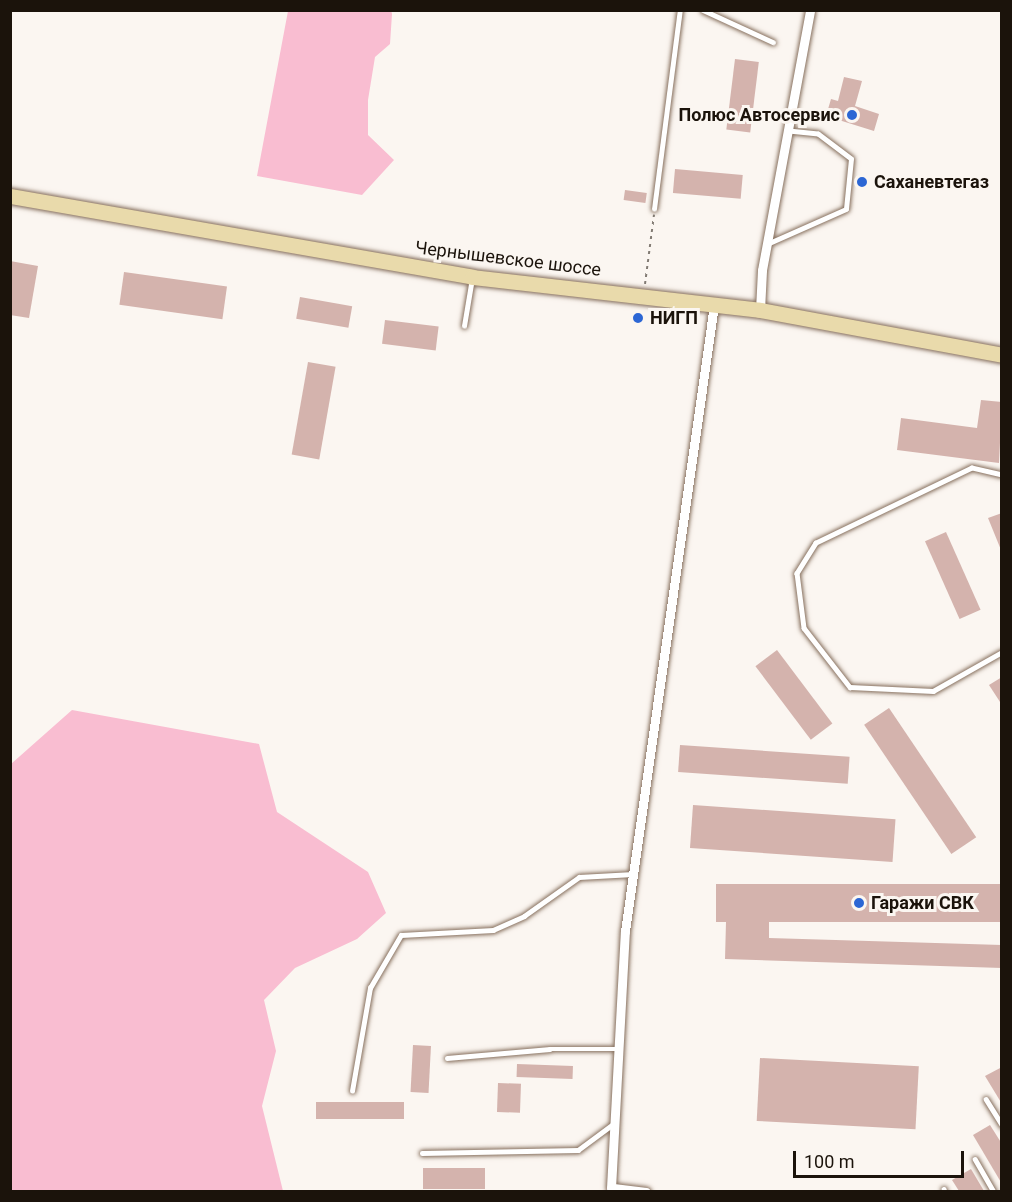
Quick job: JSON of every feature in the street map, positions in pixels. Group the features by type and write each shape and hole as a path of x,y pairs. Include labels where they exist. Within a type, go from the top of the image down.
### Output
{"main road":[{"name":"Чернышевское шоссе","path":"10,196 472,277 643,294 760,310 1002,355"}],"street":[{"path":"760,310 767,244 810,10"},
{"path":"646,1191 611,1188 624,931 714,305"}],"lane":[{"path":"654,209 680,10"},
{"path":"704,10 772,42"},
{"path":"767,244 846,209 851,159 818,134 788,131"},
{"path":"464,326 472,277"},
{"path":"1002,475 972,468 940,483 816,543 797,573 804,628 849,687 933,691 1002,652"},
{"path":"352,1091 370,988 401,935 493,930 524,916 579,877 633,874"},
{"path":"447,1058 550,1049 618,1049"},
{"path":"986,1099 1002,1125"},
{"path":"422,1153 578,1150 615,1123"},
{"path":"975,1159 994,1191"}],"path":[{"path":"643,294 654,226"}],"shaded area":[{"path":"391,10 390,44 375,57 368,100 368,135 394,160 362,195 257,176 288,11"},
{"path":"72,710 259,744 277,812 368,872 386,913 357,939 295,968 264,1000 276,1051 262,1106 283,1191 11,1191 11,764"}],"building":[{"path":"735,59 759,62 750,132 726,129"},
{"name":"Полюс Автосервис","path":"844,77 862,81 855,106 879,114 874,131 826,116 831,99 838,101"},
{"path":"675,169 743,175 741,199 673,193"},
{"path":"625,190 647,193 645,203 624,200"},
{"path":"10,261 38,266 29,318 10,315"},
{"path":"124,272 227,286 222,319 119,305"},
{"path":"300,297 352,306 348,328 296,319"},
{"path":"385,320 439,327 436,350 382,344"},
{"path":"308,362 336,367 319,459 292,455"},
{"path":"981,400 1002,402 999,463 897,450 901,418 977,428"},
{"path":"1002,513 1002,550 1001,550 988,518"},
{"path":"946,532 981,610 960,619 925,541"},
{"path":"777,650 832,723 811,740 755,666"},
{"path":"1002,677 1002,705 989,685"},
{"path":"889,708 976,837 951,854 864,725"},
{"path":"680,745 850,757 848,784 678,772"},
{"path":"693,805 896,819 893,862 690,848"},
{"name":"Гаражи СВК","path":"716,884 1002,884 1002,922 769,922 769,938 1002,945 1002,968 725,959 726,922 716,922"},
{"path":"413,1045 431,1046 429,1093 411,1092"},
{"path":"760,1058 919,1066 915,1129 757,1121"},
{"path":"517,1064 573,1066 573,1079 517,1077"},
{"path":"1002,1067 1002,1104 985,1076"},
{"path":"498,1083 521,1084 520,1113 497,1112"},
{"path":"316,1102 404,1102 404,1119 316,1119"},
{"path":"990,1125 1002,1144 1002,1184 973,1135"},
{"path":"423,1168 485,1168 485,1189 423,1189"},
{"path":"971,1169 984,1191 959,1191 952,1180"}],"place":[{"name":"Полюс Автосервис","path":"852,115"},
{"name":"Саханевтегаз","path":"862,182"},
{"name":"НИГП","path":"638,318"},
{"name":"Гаражи СВК","path":"859,903"}]}
